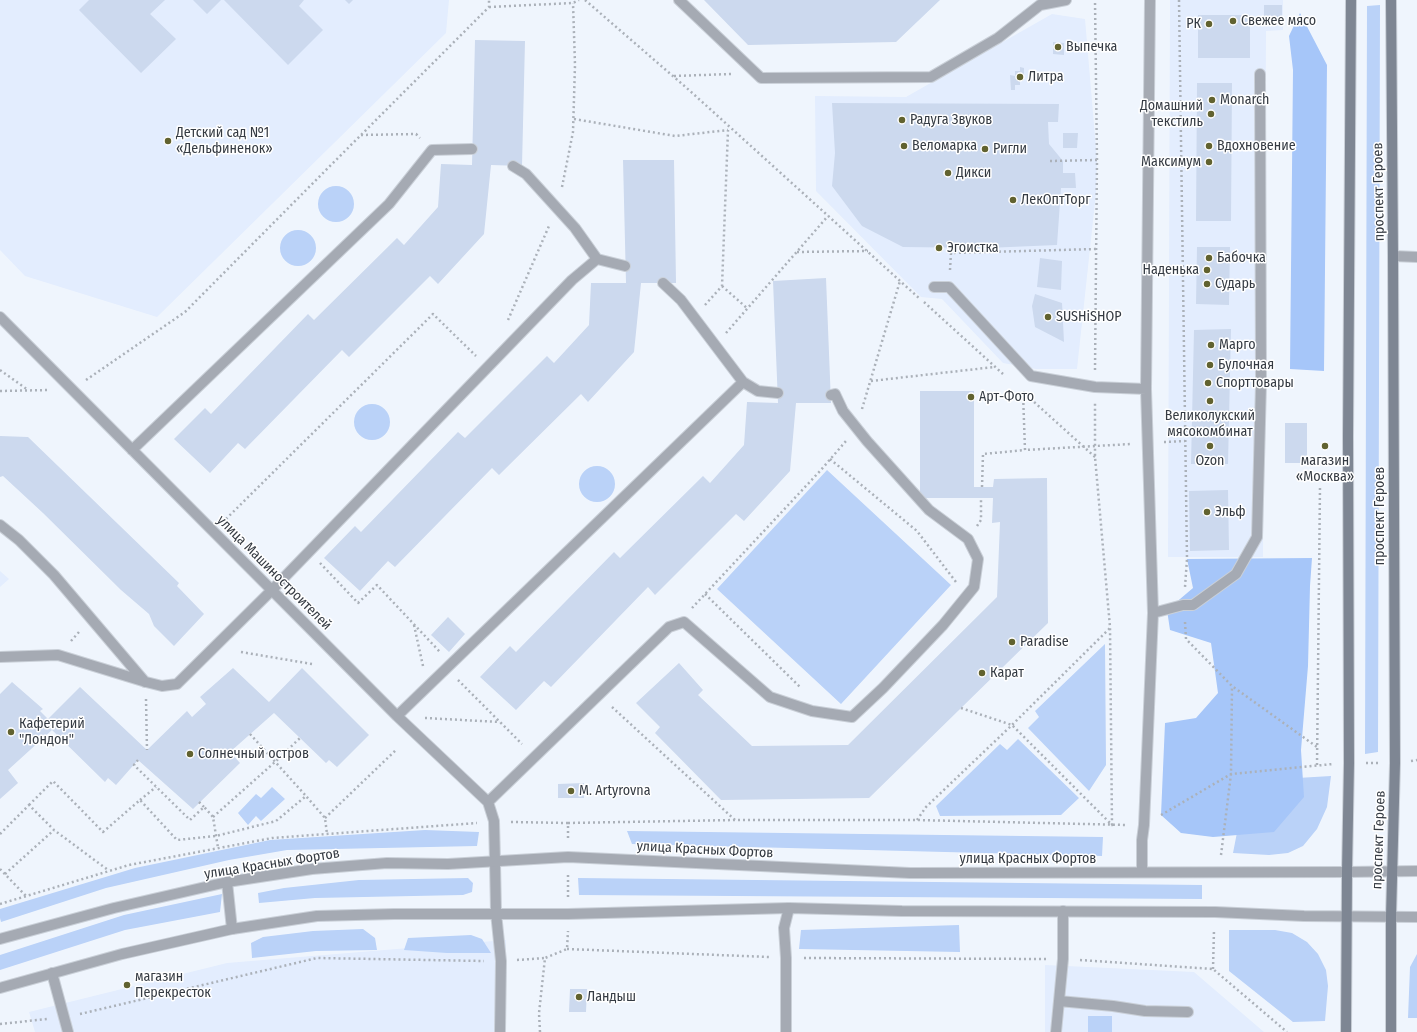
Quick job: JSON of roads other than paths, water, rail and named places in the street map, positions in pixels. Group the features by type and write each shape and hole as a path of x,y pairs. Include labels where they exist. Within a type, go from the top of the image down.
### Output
{"main road":[{"name":"проспект Героев","path":"1346,1032 1349,763 1348,428 1351,0"},
{"name":"проспект Героев","path":"1391,0 1395,763 1391,917 1391,1032"}],"street":[{"path":"679,0 761,78 931,77 998,38 1040,5 1066,0"},
{"path":"1142,872 1142,840 1144,825 1153,613 1146,389 1150,0"},
{"path":"1153,613 1183,605 1193,605 1236,574 1257,537 1261,384 1260,74"},
{"path":"132,450 389,204 432,150 472,150"},
{"path":"513,166 526,174 575,228 597,258 625,266"},
{"path":"1393,256 1417,257"},
{"path":"0,657 58,655 162,686 177,684 272,590 572,280 597,258"},
{"path":"663,283 681,300 743,382 758,391 778,393"},
{"path":"934,287 949,288 1031,376 1095,388 1146,389"},
{"name":"улица Машиностроителей","path":"0,317 397,716 488,802 494,821 496,913 501,961 500,1032"},
{"path":"397,716 743,382"},
{"path":"488,802 600,696 670,627 677,624 684,622 770,697 812,712 852,717 883,688 943,625 974,587 978,559 968,539 929,510 843,411 835,394 831,395"},
{"path":"0,525 19,540 54,575 146,682"},
{"name":"улица Красных Фортов","path":"0,939 114,908 227,882 312,869 387,864 448,864 568,857 910,873 1417,871"},
{"path":"227,882 232,929"},
{"path":"786,1032 786,958 784,928 789,908"},
{"path":"0,988 122,954 232,929 317,916 496,913 568,914 789,908 902,911 1215,912 1417,917"},
{"path":"1056,1032 1063,959 1063,911"},
{"path":"52,973 68,1032"},
{"path":"1059,1001 1113,1006 1145,1011 1188,1012"}],"place":[{"name":"Свежее мясо","path":"1233,21"},
{"name":"РК","path":"1209,24"},
{"name":"Выпечка","path":"1058,47"},
{"name":"Литра","path":"1020,77"},
{"name":"Monarch","path":"1212,100"},
{"name":"Домашний текстиль","path":"1211,114"},
{"name":"Радуга Звуков","path":"902,120"},
{"name":"Детский сад №1 «Дельфиненок»","path":"168,141"},
{"name":"Веломарка","path":"904,146"},
{"name":"Вдохновение","path":"1209,146"},
{"name":"Ригли","path":"985,149"},
{"name":"Максимум","path":"1209,162"},
{"name":"Дикси","path":"948,173"},
{"name":"ЛекОптТорг","path":"1013,200"},
{"name":"Эгоистка","path":"939,248"},
{"name":"Бабочка","path":"1209,258"},
{"name":"Наденька","path":"1207,270"},
{"name":"Сударь","path":"1207,284"},
{"name":"SUSHiSHOP","path":"1048,317"},
{"name":"Марго","path":"1211,345"},
{"name":"Булочная","path":"1210,365"},
{"name":"Спорттовары","path":"1208,383"},
{"name":"Арт-Фото","path":"971,397"},
{"name":"Великолукский мясокомбинат","path":"1210,401"},
{"name":"Ozon","path":"1210,446"},
{"name":"магазин «Москва»","path":"1325,446"},
{"name":"Эльф","path":"1207,512"},
{"name":"Paradise","path":"1012,642"},
{"name":"Карат","path":"982,673"},
{"name":"Кафетерий \"Лондон\"","path":"11,732"},
{"name":"Солнечный остров","path":"190,754"},
{"name":"M. Artyrovna","path":"571,791"},
{"name":"магазин Перекресток","path":"127,985"},
{"name":"Ландыш","path":"579,997"}]}
